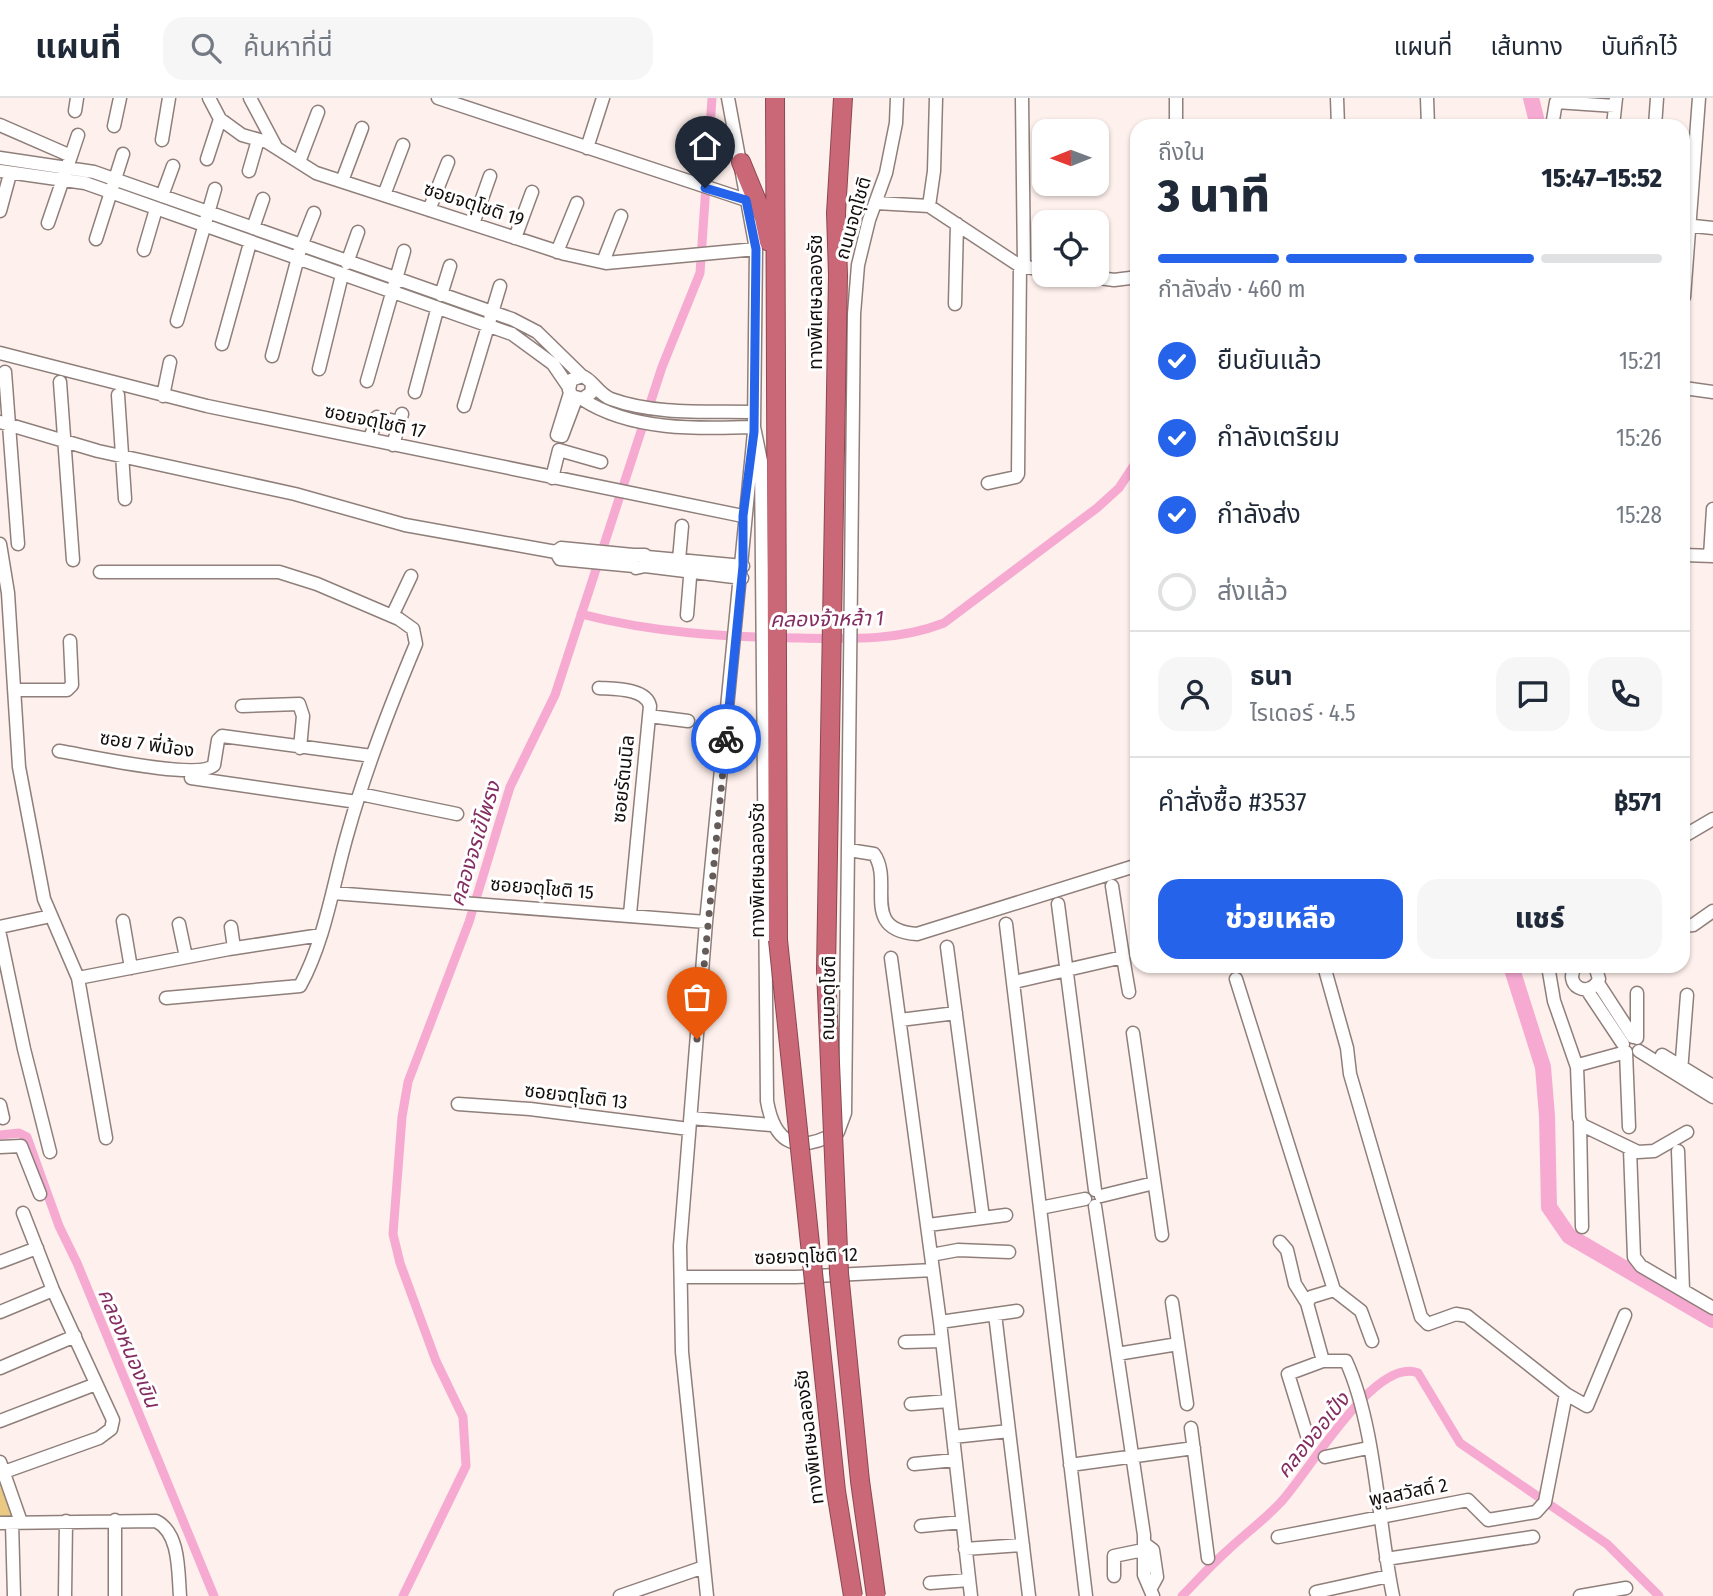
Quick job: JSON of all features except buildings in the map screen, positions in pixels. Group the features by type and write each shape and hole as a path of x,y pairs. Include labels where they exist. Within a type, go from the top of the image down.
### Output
{"highway":[{"name":"ทางพิเศษฉลองรัช","path":"775,98 776,273 769,621 778,746 780,970 836,1491 853,1596"},
{"name":"ทางพิเศษฉลองรัช","path":"843,98 836,213 838,275 826,970 842,1313 876,1596"},
{"path":"741,163 764,218 776,273"}],"street":[{"path":"75,111 77,98"},
{"path":"114,126 120,98"},
{"path":"162,140 169,98"},
{"path":"207,159 220,119 209,98"},
{"path":"250,98 276,148"},
{"path":"438,98 691,184 746,200"},
{"path":"587,148 603,98"},
{"path":"707,1596 682,1352 680,1246 706,922 734,660 742,572 743,516 754,430 756,249 728,98"},
{"name":"ถนนจตุโชติ","path":"771,1125 785,1139 804,1144 818,1143 838,1132 845,1113 854,314 859,265 886,173 897,98"},
{"path":"929,206 934,170 936,98"},
{"path":"988,483 1016,477 1018,474 1022,98"},
{"path":"1175,98 1176,119"},
{"path":"1337,98 1338,119"},
{"path":"1427,98 1428,119"},
{"path":"1656,119 1657,98"},
{"path":"1690,186 1699,98"},
{"path":"1553,119 1556,102 1615,102"},
{"path":"299,162 318,112"},
{"name":"ซอยจตุโชติ 19","path":"220,119 242,135 276,148 316,173 557,252 603,262 756,249"},
{"path":"0,125 68,161 114,180 301,246 344,269 394,287 438,310 513,334 553,364 574,394 595,408 634,421 754,430"},
{"path":"342,181 362,128"},
{"path":"48,223 78,135"},
{"path":"249,171 258,140"},
{"path":"384,195 402,145"},
{"path":"96,239 123,154"},
{"path":"0,158 68,161"},
{"path":"429,209 447,162"},
{"path":"162,196 173,166"},
{"path":"0,211 5,173 78,181 297,260 344,269"},
{"path":"473,224 490,176"},
{"path":"177,321 215,189"},
{"path":"515,238 532,192"},
{"path":"253,228 263,199"},
{"path":"557,252 577,202"},
{"path":"876,203 929,206 1022,267 1032,268"},
{"path":"144,250 156,209"},
{"path":"272,356 301,246 314,214"},
{"path":"603,262 621,215"},
{"path":"955,304 957,224"},
{"path":"1690,225 1713,228"},
{"path":"319,369 344,269 358,232"},
{"path":"222,344 250,243"},
{"path":"367,381 404,251"},
{"path":"441,295 450,266"},
{"path":"1109,279 1130,278"},
{"path":"464,406 500,286"},
{"path":"394,287 441,295 537,332 607,397 638,406 665,409 754,412"},
{"path":"415,392 438,310"},
{"name":"ซอยจตุโชติ 17","path":"0,353 163,396 743,516"},
{"path":"163,396 170,362"},
{"path":"5,372 4,423 18,544"},
{"path":"574,394 571,380 582,376"},
{"path":"60,382 73,560"},
{"path":"574,394 591,393 592,385"},
{"path":"1690,389 1713,392"},
{"path":"118,395 125,499"},
{"path":"370,439 377,417 401,418 393,444"},
{"path":"4,423 63,442 295,494 405,525 555,552 561,548 578,555 687,564 742,572"},
{"path":"737,619 769,621 761,461 754,430"},
{"path":"552,478 559,450 601,462"},
{"path":"1690,555 1712,556 1713,509"},
{"path":"682,526 687,564 687,615"},
{"path":"0,544 15,690 19,768 44,898 78,978 106,1138"},
{"path":"100,572 279,572 317,584 391,616 412,629 416,644 388,706 358,798 321,935 300,986 166,998"},
{"path":"391,616 411,576"},
{"path":"15,690 67,690 72,685 70,641"},
{"path":"771,658 767,1101 771,1125"},
{"name":"ซอยรัตนนิล","path":"599,688 630,691 646,698 650,706 630,914"},
{"path":"242,706 299,704 303,716 300,748"},
{"path":"649,716 688,720"},
{"name":"ซอย 7 พี่น้อง","path":"59,751 175,770 204,771 214,765 218,740 222,736 372,756"},
{"path":"191,778 358,798 457,814"},
{"path":"1690,832 1713,819"},
{"path":"849,850 874,854 881,868 879,900 885,917 901,932 917,934 1130,867"},
{"path":"1112,886 1129,992"},
{"name":"ซอยจตุโชติ 15","path":"333,893 451,900 706,922"},
{"path":"1058,904 1094,1198 1144,1547 1144,1575 1152,1593"},
{"path":"1690,925 1713,911"},
{"path":"0,926 51,916"},
{"path":"123,921 131,968"},
{"path":"179,924 186,957"},
{"path":"1006,924 1086,1596"},
{"path":"231,927 234,948"},
{"path":"0,935 5,978 50,1152"},
{"path":"78,978 234,948 321,935"},
{"path":"947,947 983,1218"},
{"path":"1014,982 1123,957"},
{"path":"891,958 928,1225 971,1596"},
{"path":"1326,973 1347,1048 1350,1074 1421,1317 1428,1324 1456,1314 1467,1316 1566,1394 1587,1406 1625,1315"},
{"path":"1549,973 1552,993 1577,1067 1582,1227"},
{"path":"1552,993 1573,973 1578,989 1596,975 1633,1044 1713,1086"},
{"path":"1236,979 1334,1290 1361,1311 1372,1341"},
{"path":"1629,1127 1637,993"},
{"path":"1682,1072 1687,995"},
{"path":"900,1020 956,1013"},
{"path":"1133,1033 1162,1235"},
{"path":"1582,1064 1633,1044"},
{"path":"1682,1072 1713,1097"},
{"name":"ซอยจตุโชติ 13","path":"458,1104 690,1124 771,1125"},
{"path":"0,1105 3,1118"},
{"path":"1580,1123 1630,1149 1654,1151 1687,1132"},
{"path":"0,1147 21,1146 40,1194"},
{"path":"1630,1149 1634,1257 1641,1266 1713,1308"},
{"path":"1678,1151 1683,1290"},
{"path":"1040,1208 1154,1183"},
{"path":"14,1596 11,1523 2,1467 106,1434 113,1420 53,1290 23,1213"},
{"path":"928,1225 1006,1214"},
{"path":"1280,1242 1287,1250 1295,1284 1307,1303 1322,1361"},
{"path":"0,1262 37,1248"},
{"path":"931,1255 958,1250 1009,1252"},
{"name":"ซอยจตุโชติ 12","path":"681,1277 796,1277 933,1270"},
{"path":"0,1312 53,1290"},
{"path":"1307,1303 1311,1297 1334,1290"},
{"path":"1172,1302 1187,1404"},
{"path":"940,1322 1017,1311"},
{"path":"995,1314 1029,1596"},
{"path":"0,1368 75,1336"},
{"path":"905,1342 942,1341"},
{"path":"1117,1354 1178,1344"},
{"path":"1310,1442 1287,1376 1322,1361 1346,1361 1357,1384 1393,1596"},
{"path":"0,1421 96,1384"},
{"name":"พูลสวัสดิ์ 2","path":"1278,1537 1468,1500 1488,1520 1540,1506 1566,1394"},
{"path":"911,1404 949,1401"},
{"path":"1191,1428 1208,1558"},
{"path":"953,1437 1009,1431"},
{"path":"1070,1465 1194,1448"},
{"path":"1325,1457 1368,1448"},
{"path":"914,1464 955,1460"},
{"path":"115,1520 115,1596"},
{"path":"65,1596 66,1521"},
{"path":"11,1523 156,1521 167,1526 174,1547 180,1596"},
{"path":"921,1526 962,1522"},
{"path":"1386,1559 1533,1537"},
{"path":"965,1549 1023,1545"},
{"path":"1114,1576 1114,1556 1144,1547"},
{"path":"620,1596 704,1567"},
{"path":"1317,1592 1389,1576"},
{"path":"930,1583 969,1580"},
{"path":"1580,1596 1626,1588"}],"green space":[{"path":"0,1467 25,1528 0,1528"}],"waterway":[{"name":"คลองจรเข้โพรง","path":"403,1596 466,1466 463,1417 436,1361 400,1263 393,1234 402,1117 408,1082 469,922 510,787 555,695 662,367 700,273 712,98"},
{"path":"1531,98 1536,119"},
{"name":"คลองจ้าหล้า 1","path":"581,614 662,630 745,636 855,638 891,636 927,629 944,623 1097,508 1119,488 1130,471"},
{"path":"1513,973 1543,1067 1549,1207 1569,1236 1713,1320"},
{"name":"คลองหนองเขิน","path":"0,1135 19,1133 27,1137 59,1226 77,1263 214,1596"},
{"name":"คลองออเป้ง","path":"1182,1596 1222,1555 1280,1503 1363,1399 1382,1382 1401,1372 1418,1373 1460,1443 1607,1544 1659,1596"}],"way so far":[{"path":"697,1039 706,922 726,739"}],"route":[{"path":"705,188 746,200 756,249 754,432 750,446 743,516 743,566 726,739"}]}
